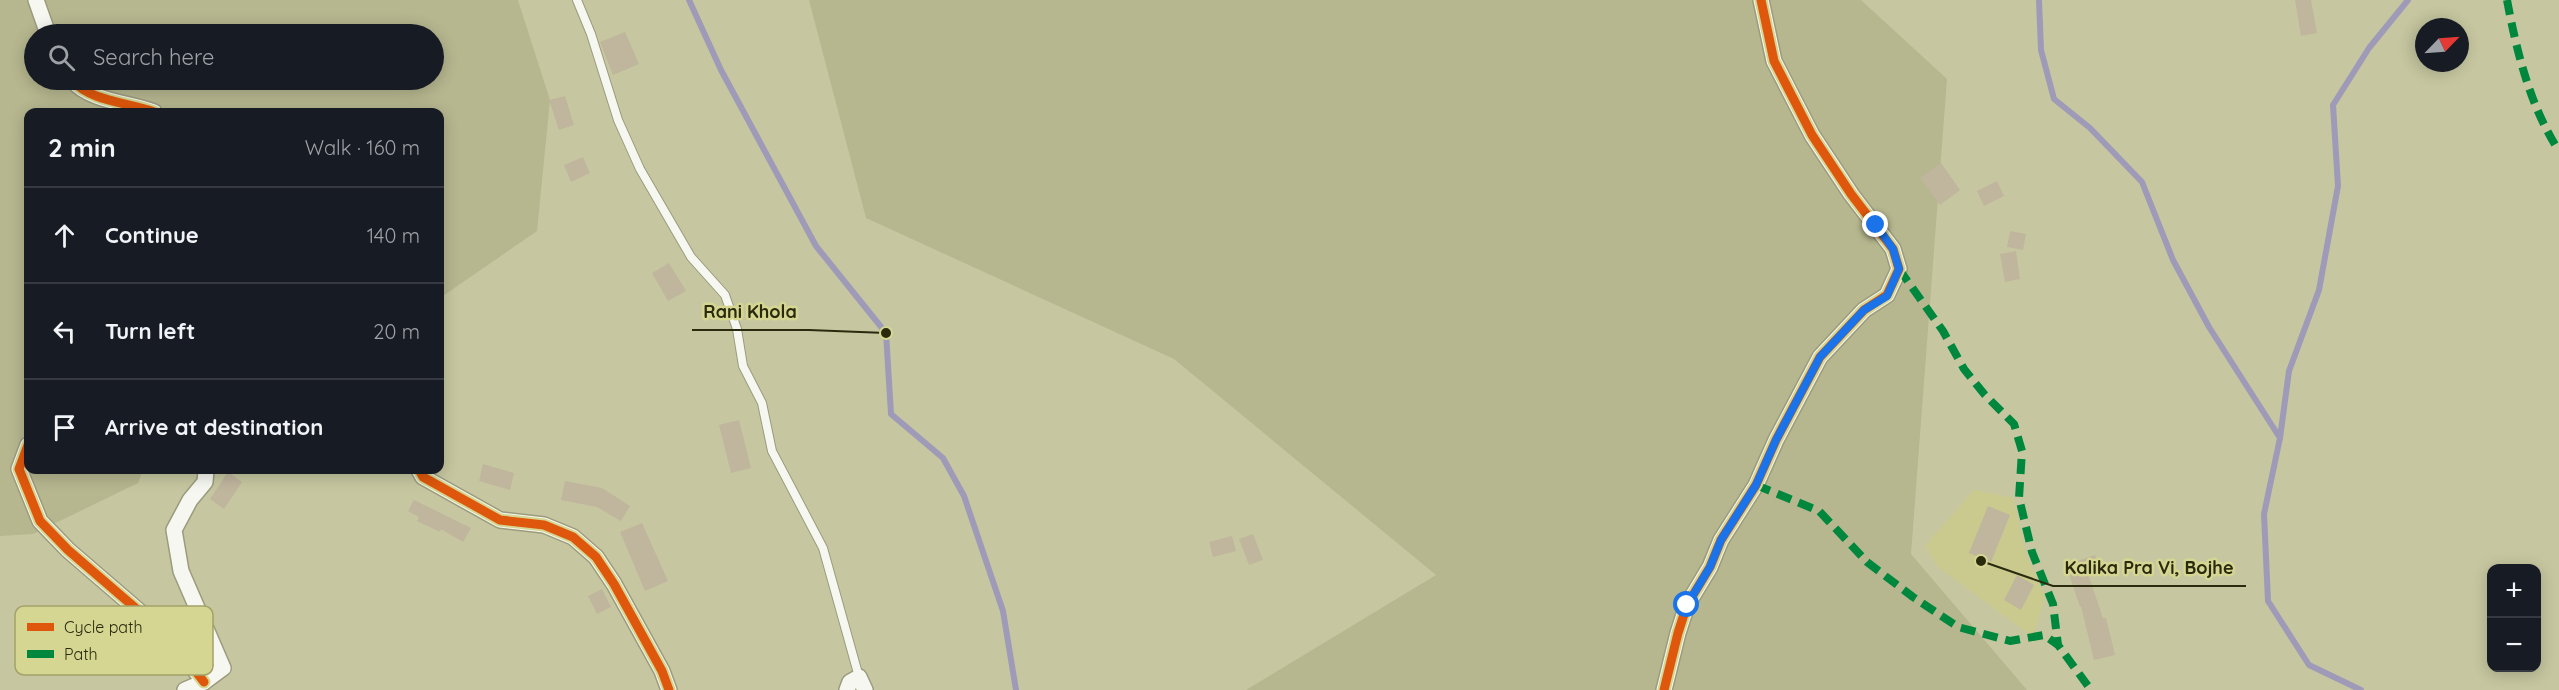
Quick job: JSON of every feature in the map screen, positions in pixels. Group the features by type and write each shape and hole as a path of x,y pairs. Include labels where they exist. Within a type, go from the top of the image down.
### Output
{"street":[{"path":"36,0 44,24"},
{"path":"1664,690 1687,605 1710,567 1721,540 1756,485 1776,440 1820,357 1864,310 1887,296 1899,269 1893,249 1851,194 1812,135 1774,62 1761,0"},
{"path":"86,90 98,98 144,108"},
{"path":"24,456 19,469 39,520 68,550 133,606"},
{"path":"196,606 181,571 174,530 190,500 205,483 206,474"},
{"path":"421,474 500,520 544,525 573,537 596,557 614,584 662,671 669,690"},
{"path":"185,690 204,682 223,668 213,645"},
{"path":"199,675 204,682"},
{"path":"847,690 850,682 862,683"}],"lane":[{"path":"577,0 591,34 618,120 640,169 691,257 725,295 737,329 743,366 762,403 772,451 823,548 862,683"}],"shaded area":[{"path":"0,0 518,0 550,100 537,231 444,295 444,108 24,108 24,474 141,474 138,483 33,534 0,536"},
{"path":"809,0 1861,0 1947,79 1911,554 2027,690 1246,690 1436,575 1174,359 866,218"},
{"path":"1974,490 2013,498 2026,555 2045,596 2033,637 1938,567 1925,546"}],"building":[{"path":"2295,0 2311,0 2317,33 2301,36"},
{"path":"625,32 639,64 613,75 600,42"},
{"path":"565,96 574,125 559,130 549,100"},
{"path":"583,157 590,173 571,182 564,165"},
{"path":"1941,163 1960,190 1940,205 1920,178"},
{"path":"1997,181 2004,196 1984,206 1977,191"},
{"path":"2010,231 2026,234 2023,250 2007,247"},
{"path":"2016,251 2020,279 2005,282 2000,254"},
{"path":"669,263 686,291 668,301 652,273"},
{"path":"739,420 751,468 731,473 719,425"},
{"path":"483,464 514,473 510,490 479,481"},
{"path":"227,474 231,474 242,482 224,509 210,499"},
{"path":"565,481 602,488 630,506 621,521 597,507 561,500"},
{"path":"414,500 471,528 463,542 441,529 440,532 417,521 419,517 408,511"},
{"path":"1988,506 2010,515 1991,562 1969,553"},
{"path":"642,523 668,581 645,591 620,532"},
{"path":"1253,534 1263,560 1249,565 1239,539"},
{"path":"1232,536 1236,551 1213,557 1209,542"},
{"path":"2095,555 2100,570 2088,574 2103,618 2106,618 2115,655 2094,660 2081,606 2066,565"},
{"path":"2017,575 2034,585 2021,610 2004,600"},
{"path":"602,589 611,607 597,614 588,596"}],"waterway":[{"path":"689,0 721,70 816,246 886,333 891,414 943,458 964,496 1003,611 1016,690"},
{"path":"2039,0 2041,50 2054,99 2090,128 2142,182 2173,260 2209,327 2280,438 2264,514 2268,601 2309,665 2361,690"},
{"path":"2280,438 2289,371 2319,290 2338,186 2333,105 2369,48 2408,0"}],"marked path":[{"path":"2507,0 2515,40 2532,97 2559,151"},
{"path":"1899,269 1943,331 1964,369 1985,395 2014,424 2022,451 2019,498 2032,552 2053,604 2058,645"},
{"path":"1756,485 1819,511 1867,562 1958,627 2010,641 2044,635 2058,645 2091,690"}],"cycle path":[{"path":"1664,690 1687,605 1710,567 1721,540 1756,485 1776,440 1820,357 1864,310 1887,295 1899,269 1893,249 1851,194 1812,135 1774,61 1761,0"},
{"path":"84,90 99,97 140,108"},
{"path":"24,456 19,469 40,521 68,550 133,606"},
{"path":"421,474 500,520 544,525 573,537 596,557 614,584 662,671 669,690"},
{"path":"199,675 204,682"}],"place":[{"name":"Rani Khola","path":"886,333"},
{"name":"Kalika Pra Vi, Bojhe","path":"1981,561"}],"route":[{"path":"1687,605 1710,567 1721,540 1756,485 1776,440 1820,357 1864,310 1887,296 1899,269 1893,249 1876,225"}]}
